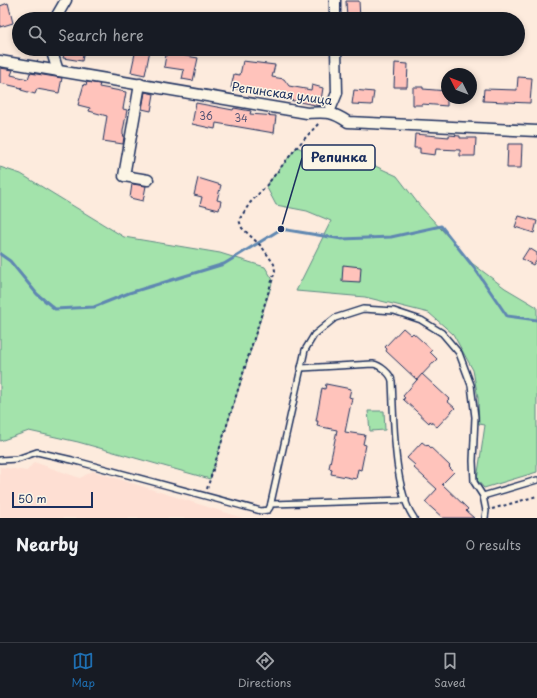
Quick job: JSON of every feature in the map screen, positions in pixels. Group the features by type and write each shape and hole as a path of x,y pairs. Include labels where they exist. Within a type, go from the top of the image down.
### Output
{"street":[{"path":"59,12 66,0"},
{"path":"335,0 335,12"},
{"path":"53,56 58,71"},
{"path":"329,112 337,92 336,56"},
{"name":"Репинская улица","path":"0,61 307,113 329,112 348,122 537,132"},
{"path":"140,84 124,176 148,180"}],"lane":[{"path":"0,460 17,459 37,452 261,511 268,510 271,504 305,350 314,335 334,318 363,309 394,311 421,320 442,333 459,353 471,385 475,417 472,461 474,482 483,496 486,511 485,518"},
{"path":"301,368 372,364 379,366 390,376 392,381 398,470 406,500 414,518"},
{"path":"483,496 537,480"},
{"path":"271,504 406,500"}],"path":[{"path":"210,479 275,271 274,264 262,247 242,228 239,220 250,202 266,186 329,112"},
{"path":"486,511 537,496"}],"shaded area":[{"path":"34,462 80,478 93,471 243,518 0,518 0,467 27,471"}],"green space":[{"path":"297,147 334,164 373,165 397,176 420,206 473,264 505,288 537,307 537,472 484,488 477,480 485,425 479,424 478,398 473,370 453,334 429,313 365,297 296,291 331,221 307,211 276,205 266,186"},
{"path":"0,167 21,174 124,237 220,253 265,267 273,280 210,479 78,442 29,431 0,441"},
{"path":"368,411 384,411 385,430 370,431"}],"building":[{"path":"346,1 359,1 360,12 347,12"},
{"path":"8,3 12,23 0,27 0,6"},
{"path":"63,56 83,56 82,61 63,58"},
{"path":"134,56 149,56 145,75 131,72"},
{"path":"166,56 186,56 198,58 193,81 182,79 184,70 164,67"},
{"path":"243,61 275,65 272,77 284,79 289,86 311,90 312,85 323,88 320,106 258,94 258,92 231,88 234,74 240,75"},
{"path":"395,63 408,64 407,87 394,87"},
{"path":"0,68 13,70 11,75 28,79 30,73 62,78 59,93 37,89 35,94 21,90 22,88 0,83"},
{"path":"518,77 532,78 530,103 483,101 484,89 517,90"},
{"path":"87,82 100,84 99,87 126,92 123,109 127,110 123,131 123,144 103,141 107,116 89,111 90,108 78,105 84,84 86,85"},
{"path":"413,87 423,87 423,89 441,90 441,104 447,104 447,106 422,104 413,105"},
{"path":"354,90 374,92 372,105 352,104"},
{"path":"145,92 154,94 151,111 142,109"},
{"path":"196,103 233,110 234,108 251,111 250,114 276,116 274,133 216,123 215,129 192,124"},
{"path":"415,134 449,137 449,135 460,136 460,138 476,138 475,156 460,156 460,150 436,149 435,155 420,153 420,148 414,148"},
{"path":"508,144 522,144 521,168 507,168"},
{"path":"198,178 221,185 217,200 221,201 219,210 200,205 202,197 194,195"},
{"path":"132,184 146,186 143,201 130,198"},
{"path":"519,216 537,221 534,233 515,227"},
{"path":"529,248 537,253 537,259 533,265 522,259"},
{"path":"343,265 361,267 360,282 342,281"},
{"path":"403,328 411,335 413,333 432,350 430,352 437,359 417,380 386,351 387,349 385,347"},
{"path":"422,374 449,399 447,401 455,408 437,427 430,421 429,423 403,399 405,398 403,396"},
{"path":"326,384 351,389 349,397 352,398 345,432 365,435 363,444 366,445 361,470 358,469 356,479 331,474 332,469 329,468 337,430 317,426 318,421 316,421 322,388 325,389"},
{"path":"422,442 427,446 428,445 450,466 449,467 454,472 442,484 468,509 466,511 474,518 443,518 425,502 437,489 413,467 415,465 407,458"}],"waterway":[{"path":"0,254 10,261 37,294 55,309 94,307 129,293 224,264 281,229 342,239 391,237 441,226 475,269 507,316 537,320"}],"place":[{"name":"Репинка","path":"281,229"}]}
